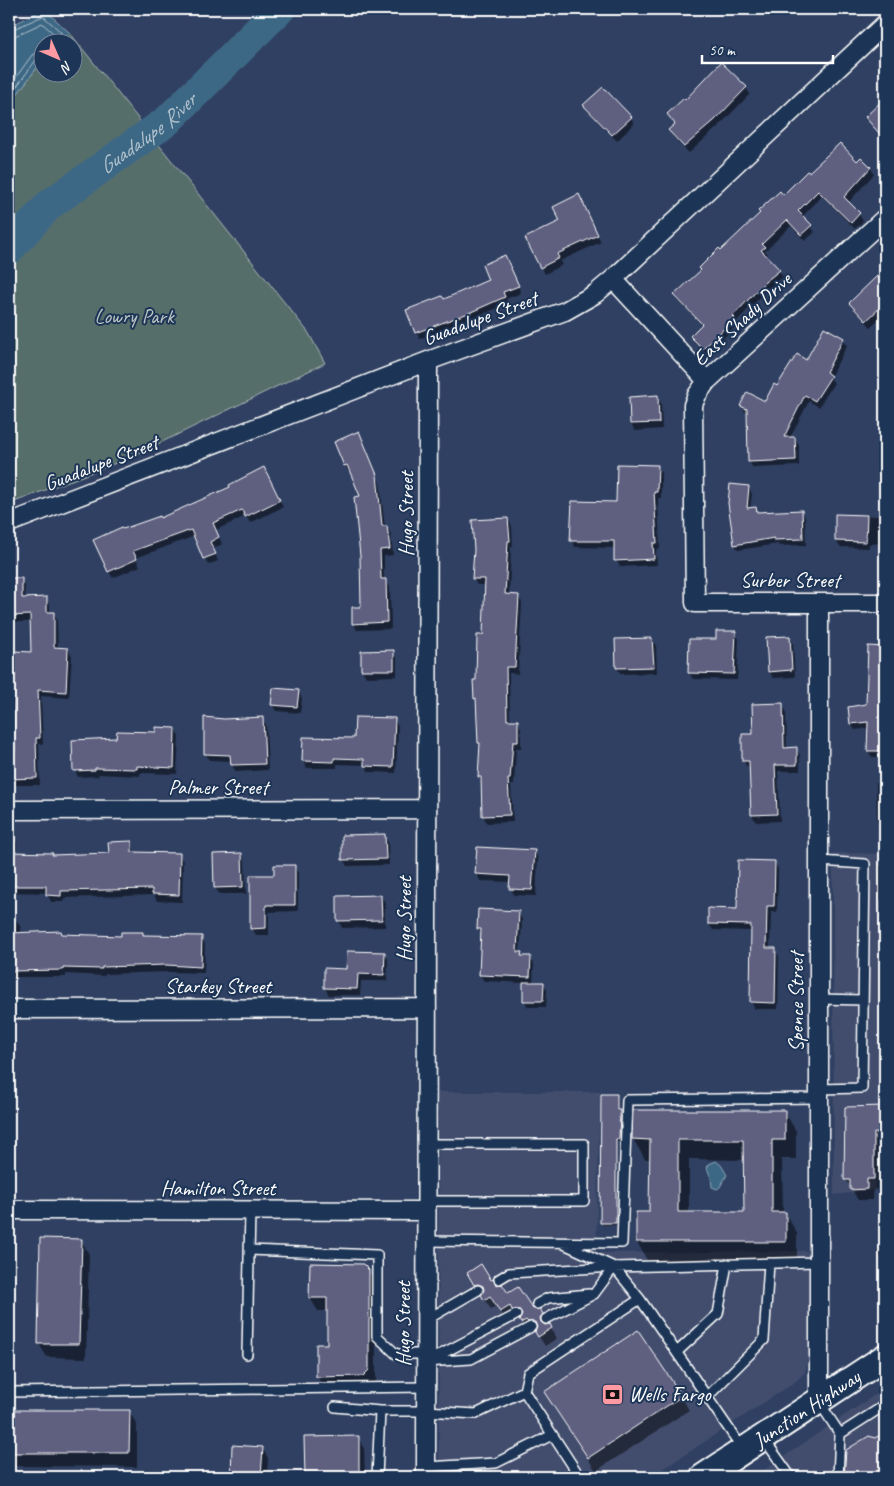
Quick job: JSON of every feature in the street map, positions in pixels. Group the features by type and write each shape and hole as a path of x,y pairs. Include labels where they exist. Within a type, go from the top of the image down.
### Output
{"main road":[{"name":"Junction Highway","path":"703,1477 885,1357"}],"street":[{"name":"Guadalupe Street","path":"9,523 428,360 566,311 595,294 613,279 885,24"},
{"name":"East Shady Drive","path":"695,603 693,405 697,395 707,381 885,218"},
{"path":"613,279 707,381"},
{"name":"Hugo Street","path":"426,1472 428,360"},
{"name":"Surber Street","path":"695,603 885,602"},
{"name":"Spence Street","path":"819,603 819,1401"},
{"name":"Palmer Street","path":"9,810 427,809"},
{"name":"Starkey Street","path":"9,1009 427,1008"},
{"name":"Hamilton Street","path":"9,1210 250,1210 426,1206"}],"lane":[{"path":"426,1241 622,1243 627,1100 819,1093 862,1088 865,864 819,861"},
{"path":"819,999 863,1000"},
{"path":"426,1144 584,1144 584,1201 426,1206"},
{"path":"247,1354 250,1210"},
{"path":"561,1242 614,1267 640,1299 707,1397 753,1444 791,1477"},
{"path":"249,1250 377,1255 377,1336 396,1354 426,1358 471,1359 531,1327"},
{"path":"498,1279 509,1273 614,1267 819,1262"},
{"path":"707,1397 764,1340 769,1263"},
{"path":"677,1352 718,1314 727,1264"},
{"path":"546,1319 594,1294 614,1267"},
{"path":"426,1320 478,1290"},
{"path":"537,1304 548,1298 594,1294"},
{"path":"580,1477 524,1391 528,1373 640,1299"},
{"path":"426,1358 516,1315"},
{"path":"9,1392 425,1387"},
{"path":"335,1407 380,1411 476,1414 524,1391"},
{"path":"819,1401 840,1434 838,1477"},
{"path":"840,1434 885,1405"},
{"path":"377,1477 380,1411"},
{"path":"426,1472 496,1463 552,1435"}],"shaded area":[{"path":"833,853 885,854 885,1136 876,1136 875,1190 834,1195"},
{"path":"438,1092 600,1092 596,1253 809,1251 809,1352 805,1372 795,1382 651,1477 439,1477"},
{"path":"885,1388 885,1477 754,1477 823,1430"}],"green space":[{"name":"Lowry Park","path":"82,48 308,332 325,363 129,458 9,504 9,105 32,74 32,82 82,82"}],"water":[{"path":"44,9 69,32 32,32 32,74 9,105 9,27"},
{"path":"716,1161 727,1175 717,1189 712,1187 707,1168 709,1164"}],"building":[{"path":"721,62 747,87 715,120 684,147 668,130 675,124 667,114 684,98 685,100"},
{"path":"603,87 632,117 612,135 583,105"},
{"path":"885,98 885,140 865,117"},
{"path":"840,143 857,161 861,157 871,167 844,197 860,213 851,223 818,191 798,211 812,225 801,235 787,220 762,244 765,247 761,250 780,270 765,282 733,316 735,318 703,349 690,336 702,324 674,295 701,270 699,268 719,248 721,250 760,213 758,211 780,191 783,195 807,171 809,172"},
{"path":"579,194 598,235 557,254 559,258 540,268 525,238 560,221 553,207"},
{"path":"505,255 519,286 503,292 505,297 415,333 406,310 442,296 444,299 488,280 482,265"},
{"path":"877,276 885,285 885,303 866,321 849,303"},
{"path":"824,327 844,338 826,372 831,376 815,401 805,395 784,437 795,437 796,460 748,462 747,409 740,406 747,392 765,401 774,384 777,386 797,354 806,360"},
{"path":"658,395 659,423 630,424 629,397"},
{"path":"359,431 377,475 382,526 387,526 390,549 380,550 381,579 386,579 387,622 352,624 352,607 361,607 360,556 354,497 360,496 347,465 344,466 334,442"},
{"path":"617,464 658,465 657,492 654,492 657,543 653,543 654,559 614,561 614,541 570,541 572,501 616,502"},
{"path":"264,467 280,500 245,517 242,510 213,523 219,537 210,542 216,554 203,559 191,530 133,551 137,559 108,572 93,540 122,527 123,529 160,516 160,518 230,487 229,485"},
{"path":"730,484 749,486 747,508 756,507 757,512 802,510 803,539 774,540 774,538 734,545 728,503"},
{"path":"835,514 867,515 866,542 835,541"},
{"path":"508,518 510,541 508,541 505,594 519,595 515,667 506,667 507,720 518,720 518,742 513,742 510,779 508,779 510,815 482,816 481,777 478,777 480,743 478,743 476,698 474,699 473,680 476,680 477,635 483,635 485,579 472,579 474,550 472,520"},
{"path":"9,578 22,578 22,598 47,597 47,612 54,612 54,647 68,648 66,692 38,690 40,738 36,738 37,778 9,779 9,751 15,751 12,692 15,651 31,652 30,615 9,616"},
{"path":"716,631 736,631 734,674 688,673 689,639 716,639"},
{"path":"790,636 792,670 768,672 766,637"},
{"path":"652,638 654,667 616,668 615,639"},
{"path":"868,646 885,647 885,751 867,751 868,722 850,724 848,707 866,704"},
{"path":"394,650 394,670 361,670 361,651"},
{"path":"273,688 299,690 297,707 271,705"},
{"path":"783,703 784,748 797,747 797,765 775,765 777,814 751,815 749,761 742,761 742,734 753,734 752,704"},
{"path":"204,717 224,719 263,717 265,764 231,765 230,755 204,754"},
{"path":"355,717 395,718 393,767 364,766 364,759 334,758 334,762 302,761 303,737 354,738"},
{"path":"156,727 175,728 174,768 137,766 137,769 95,768 95,770 73,771 72,740 116,738 117,731 156,732"},
{"path":"385,834 386,859 342,860 342,835"},
{"path":"132,841 132,852 180,853 179,895 152,894 152,889 61,891 61,896 46,895 46,886 9,886 9,852 53,853 52,855 109,853 108,842"},
{"path":"477,847 535,850 532,890 509,889 510,876 475,874"},
{"path":"242,853 243,887 214,888 213,854"},
{"path":"738,860 775,861 774,906 767,906 766,948 776,948 775,1003 750,1002 751,925 708,924 708,908 737,909"},
{"path":"274,865 295,865 295,905 266,905 266,928 250,929 250,875 274,875"},
{"path":"381,895 382,920 337,921 337,896"},
{"path":"478,909 519,911 517,952 522,952 521,956 531,956 530,977 479,975 481,929 477,929"},
{"path":"61,931 62,934 121,936 121,932 143,932 143,935 202,936 201,967 166,965 102,967 102,969 63,968 63,970 9,971 9,933"},
{"path":"347,951 385,952 384,975 358,974 357,989 324,988 324,968 346,969"},
{"path":"523,982 544,982 543,1001 523,1001"},
{"path":"601,1094 617,1094 617,1110 620,1110 619,1139 616,1139 616,1223 600,1223"},
{"path":"885,1106 885,1133 874,1133 874,1179 867,1179 867,1189 850,1190 850,1180 844,1180 845,1107"},
{"path":"633,1110 785,1110 785,1140 772,1140 772,1212 786,1212 786,1242 636,1242 636,1212 649,1212 650,1140 632,1139","holes":["678,1140 743,1140 744,1212 678,1212"]},
{"path":"40,1238 82,1239 79,1344 38,1344"},
{"path":"310,1263 363,1264 369,1270 369,1370 363,1376 316,1377 316,1344 327,1344 327,1298 309,1298"},
{"path":"481,1264 491,1280 493,1279 496,1285 502,1284 508,1293 518,1287 533,1309 540,1309 543,1314 540,1318 541,1322 545,1325 550,1324 552,1328 538,1337 535,1332 537,1327 535,1322 528,1322 526,1320 521,1323 519,1320 522,1315 520,1310 512,1310 510,1306 500,1312 490,1296 484,1300 481,1295 484,1290 483,1286 474,1285 467,1273"},
{"name":"Wells Fargo","path":"638,1330 682,1396 588,1458 544,1392"},
{"path":"9,1410 130,1410 129,1453 9,1453"},
{"path":"885,1432 885,1477 844,1477 846,1450 869,1436 875,1438"},
{"path":"359,1436 359,1477 305,1477 304,1437"},
{"path":"232,1445 263,1447 261,1477 231,1477"}],"waterway":[{"name":"Guadalupe River","path":"9,249 49,205 167,121 280,9"}],"place":[{"name":"Wells Fargo","path":"613,1394"}]}
